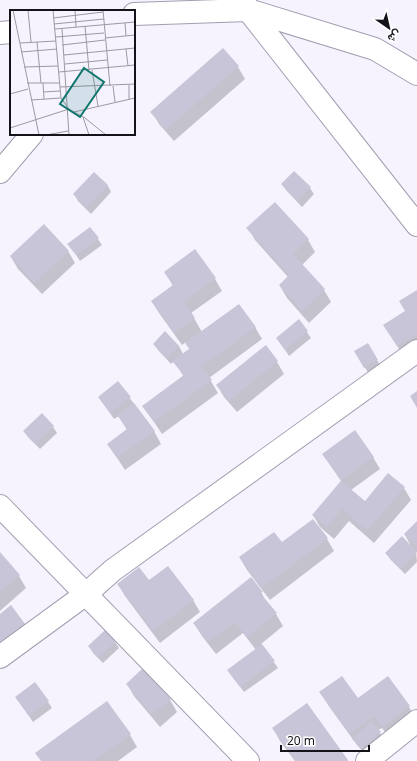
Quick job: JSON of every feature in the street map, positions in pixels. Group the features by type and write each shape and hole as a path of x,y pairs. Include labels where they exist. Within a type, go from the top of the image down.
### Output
{"street":[{"path":"135,15 249,3 375,49 417,74"},
{"path":"249,3 417,225"},
{"path":"0,33 10,32"},
{"path":"0,172 31,135"},
{"path":"0,656 86,594 120,566 417,351"},
{"path":"0,506 248,761"},
{"path":"367,761 417,721"}],"building":[{"path":"223,48 239,66 166,130 150,112"},
{"path":"294,171 311,187 298,201 281,184"},
{"path":"94,172 108,185 86,208 73,194"},
{"path":"275,202 309,239 293,254 325,289 302,311 279,285 289,275 246,228"},
{"path":"44,224 69,251 34,283 10,256"},
{"path":"90,227 99,238 76,255 67,244"},
{"path":"195,249 216,278 184,302 195,318 174,333 151,301 173,285 164,272"},
{"path":"417,290 417,334 397,346 383,325 405,311 399,301"},
{"path":"239,304 256,327 202,366 185,343"},
{"path":"299,319 308,331 285,350 276,338"},
{"path":"165,331 179,346 167,358 153,344"},
{"path":"368,343 378,360 364,368 354,351"},
{"path":"266,345 278,361 229,401 216,385"},
{"path":"189,349 212,380 154,422 142,406 184,375 172,361"},
{"path":"118,381 131,397 110,413 98,397"},
{"path":"417,391 417,408 410,396"},
{"path":"134,403 155,431 117,458 107,444 127,429 117,415"},
{"path":"42,413 54,426 35,444 23,431"},
{"path":"355,430 374,457 341,480 322,454"},
{"path":"388,473 405,487 367,531 342,509 327,527 312,515 341,481 365,501"},
{"path":"313,519 328,538 262,588 239,557 274,532 282,542"},
{"path":"417,521 417,548 404,534"},
{"path":"402,536 417,552 401,569 385,553"},
{"path":"0,552 20,575 0,592"},
{"path":"168,566 194,600 153,631 117,584 139,567 149,580"},
{"path":"251,577 263,592 260,593 277,613 247,637 235,622 208,642 193,623"},
{"path":"11,605 28,628 0,650 0,614"},
{"path":"105,630 116,641 98,658 88,646"},
{"path":"262,644 275,661 240,687 227,670"},
{"path":"143,668 171,699 152,715 126,684"},
{"path":"342,676 358,698 388,676 410,706 382,727 374,716 350,734 319,692"},
{"path":"35,682 49,701 29,716 15,697"},
{"path":"107,701 131,734 94,761 41,761 35,753"},
{"path":"307,703 348,760 347,761 296,761 272,728"},
{"path":"371,721 381,732 362,749 352,739"}]}
